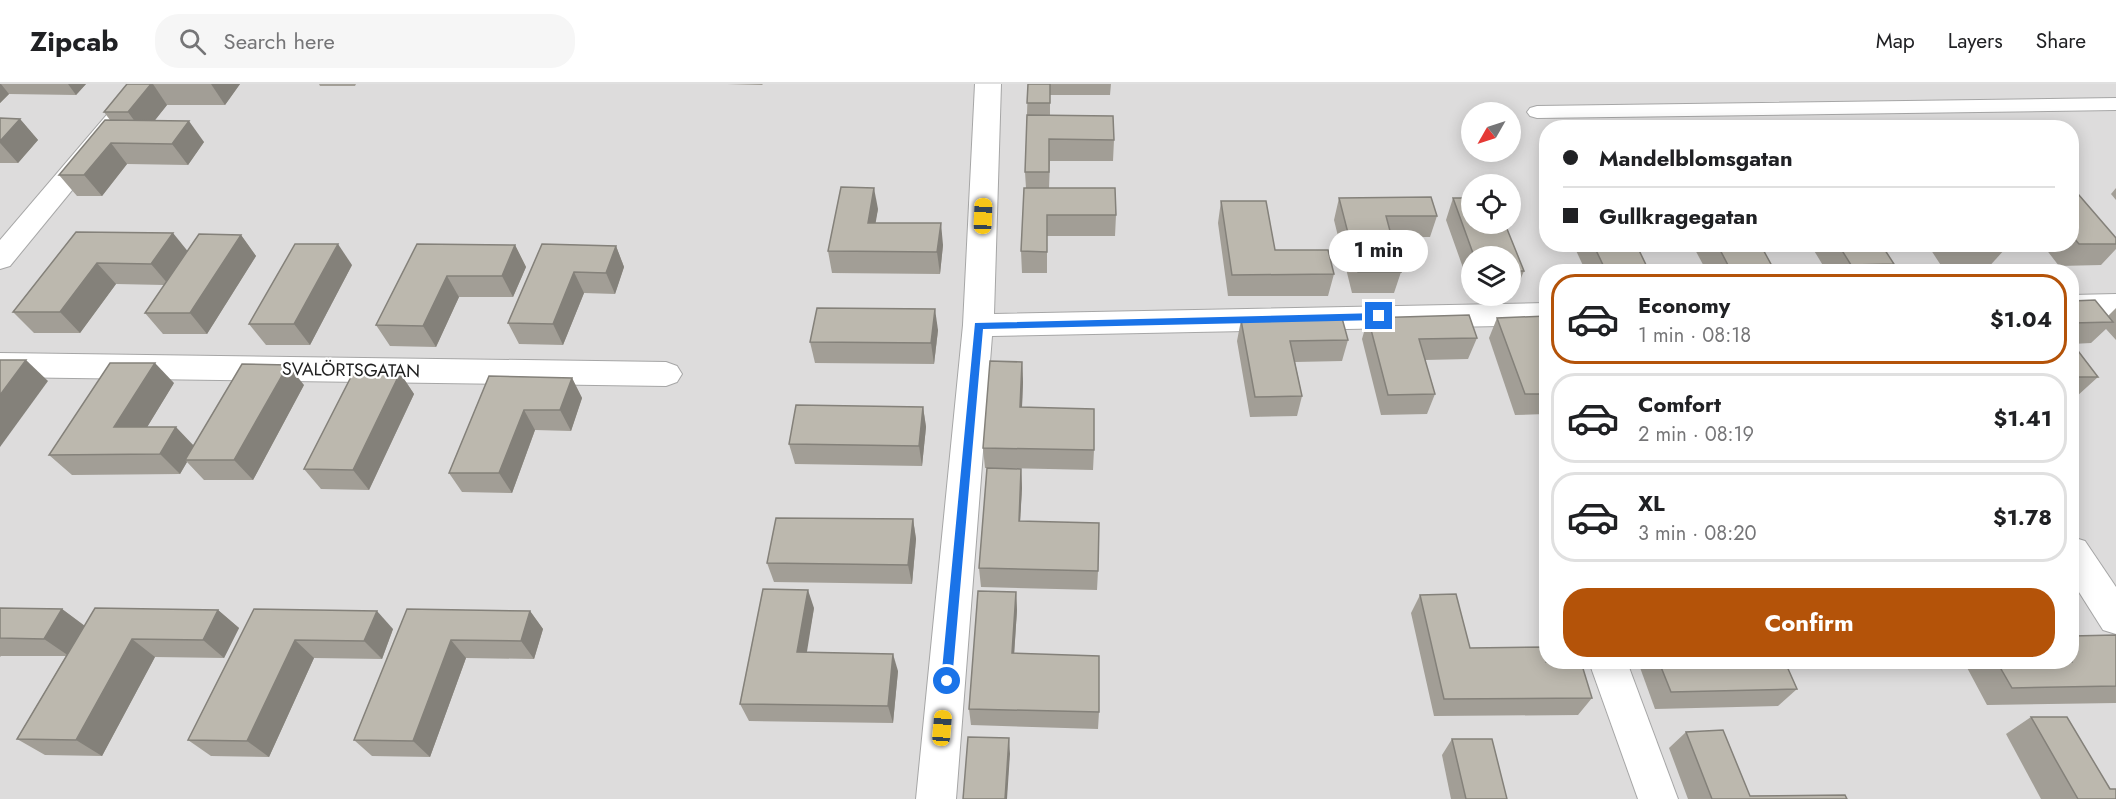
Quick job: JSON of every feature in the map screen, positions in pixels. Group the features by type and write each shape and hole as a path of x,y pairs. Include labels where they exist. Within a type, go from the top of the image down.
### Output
{"street":[{"path":"0,259 146,84"},
{"path":"936,799 978,326 988,84"},
{"path":"2079,306 2116,305"},
{"path":"978,326 1539,314"},
{"name":"SVALÖRTSGATAN","path":"0,365 666,374"},
{"path":"2079,562 2116,618"},
{"path":"1611,669 1658,799"}],"lane":[{"path":"1537,112 2116,105"}],"shaded area":[{"path":"0,84 2116,84 2116,799 0,799"}],"building":[{"path":"127,84 151,84 128,112 104,112"},
{"path":"1028,84 1050,84 1050,103 1027,103"},
{"path":"1027,115 1113,116 1114,140 1049,139 1049,172 1025,172"},
{"path":"0,118 20,119 0,141"},
{"path":"105,120 189,121 172,144 111,143 84,175 59,175"},
{"path":"841,187 874,188 868,223 941,223 937,252 828,251"},
{"path":"1024,188 1115,188 1116,215 1047,215 1047,252 1021,251"},
{"path":"2079,195 2116,238 2116,244 2079,244"},
{"path":"1431,197 1437,216 1386,216 1401,272 1358,272 1339,198"},
{"path":"1453,198 1461,198 1461,220"},
{"path":"1221,201 1266,201 1275,250 1328,250 1334,274 1232,275"},
{"path":"76,232 173,233 151,264 97,263 60,312 13,312"},
{"path":"199,234 241,235 190,313 145,313"},
{"path":"1466,234 1509,234 1514,246 1470,246"},
{"path":"295,244 338,244 294,324 249,324"},
{"path":"417,244 515,245 502,276 447,276 423,326 376,325"},
{"path":"542,244 616,246 606,273 574,272 553,324 508,323"},
{"path":"1597,252 1640,252 1646,264 1603,264"},
{"path":"1721,252 1764,252 1771,264 1727,264"},
{"path":"1843,252 1886,252 1894,264 1850,264"},
{"path":"2095,300 2113,322 2079,323 2079,301"},
{"path":"817,308 935,309 931,343 810,342"},
{"path":"1469,315 1477,338 1419,339 1435,394 1388,395 1368,318"},
{"path":"1539,316 1539,394 1525,394 1497,318"},
{"path":"1342,318 1348,340 1290,341 1302,396 1255,397 1241,320"},
{"path":"2079,352 2098,377 2079,377"},
{"path":"0,360 26,360 0,395"},
{"path":"990,361 1022,362 1020,407 1094,409 1094,450 983,448"},
{"path":"110,363 155,363 114,427 176,427 160,454 49,455"},
{"path":"242,364 288,365 234,460 185,460"},
{"path":"353,373 400,373 353,470 304,469"},
{"path":"489,376 572,378 560,410 524,410 499,473 449,473"},
{"path":"796,405 923,407 919,446 789,444"},
{"path":"987,468 1021,469 1019,521 1099,523 1098,571 979,568"},
{"path":"776,518 913,519 908,565 767,563"},
{"path":"763,589 808,590 797,652 893,654 888,706 740,704"},
{"path":"978,591 1016,592 1012,653 1099,656 1099,712 969,709"},
{"path":"1456,594 1470,648 1539,647 1539,669 1583,669 1592,698 1444,699 1420,595"},
{"path":"0,608 62,609 44,639 0,638"},
{"path":"95,608 218,610 203,640 132,639 76,740 17,739"},
{"path":"254,609 377,611 364,641 295,640 247,741 188,740"},
{"path":"407,609 530,611 521,641 451,640 413,741 354,740"},
{"path":"2116,635 2116,686 2012,688 2001,669 2079,669 2079,636"},
{"path":"1662,669 1788,669 1797,689 1671,692"},
{"path":"2031,717 2067,717 2110,789 2116,789 2116,799 2078,799"},
{"path":"1723,730 1750,796 1845,795 1847,799 1712,799 1686,732"},
{"path":"968,737 1009,738 1005,799 963,799"},
{"path":"1452,739 1492,739 1507,799 1466,799"}],"route":[{"path":"947,681 978,326 1379,316"}]}
